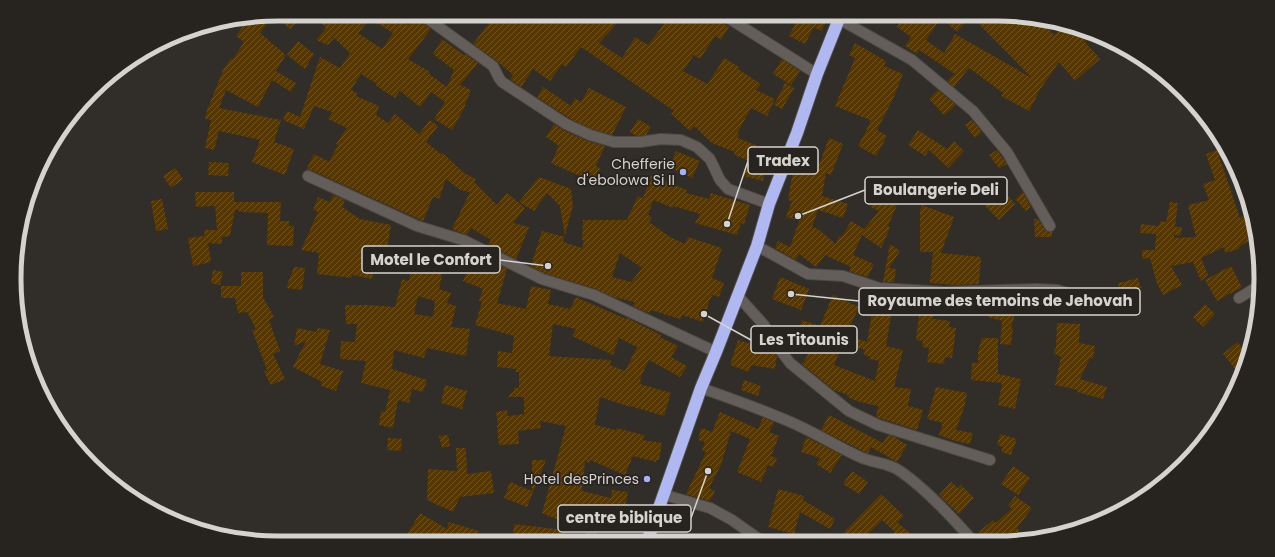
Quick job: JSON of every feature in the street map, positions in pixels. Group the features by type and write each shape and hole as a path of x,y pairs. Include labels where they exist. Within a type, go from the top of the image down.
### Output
{"highway":[{"path":"649,536 665,495 701,388 757,246 769,204 797,134 817,74 839,21"}],"street":[{"path":"431,21 493,66 502,82 566,124 590,135 614,142 640,142 661,139 681,140 697,147 710,158 720,180 728,189 769,204"},
{"path":"733,21 817,74"},
{"path":"849,21 912,60 973,111 1007,152 1050,226"},
{"path":"308,176 417,226 463,240 542,279 594,295 716,352"},
{"path":"757,246 808,274 843,276 880,288 945,292 1037,289 1057,290 1070,294"},
{"path":"1238,298 1253,289"},
{"path":"738,296 764,325 790,363 849,412 878,426 990,460"},
{"path":"701,388 796,424 862,458 899,470 914,481 969,536"},
{"path":"665,495 710,508 732,520 755,536"}],"building":[{"path":"281,21 297,21 290,29"},
{"path":"320,21 368,21 358,33 382,49 393,33 373,21 403,21 408,25 411,21 420,21 431,29 408,59 430,72 429,74 447,87 454,70 433,54 442,39 478,63 460,85 471,90 466,105 452,130 434,119 445,102 431,92 420,107 400,91 395,98 361,74 351,90 357,93 356,96 379,106 376,115 388,123 395,114 419,134 430,120 438,126 426,142 441,154 443,153 464,173 476,179 474,182 497,205 507,193 525,208 513,223 529,227 516,259 488,245 491,240 471,228 467,235 452,229 470,192 460,190 446,179 439,199 433,197 423,221 311,170 306,170 314,154 329,162 338,145 336,144 347,128 328,119 332,112 314,106 304,129 283,120 287,111 300,117 320,57 340,68 350,53 334,38 328,45 316,40 326,28"},
{"path":"491,21 620,21 599,43 622,58 635,37 648,45 666,21 720,21 729,27 721,40 715,36 700,59 694,55 683,71 708,84 724,58 739,67 738,69 761,84 756,90 775,99 767,116 751,108 737,134 739,135 738,138 758,146 752,162 734,155 735,152 712,143 694,126 690,131 671,114 674,111 581,47 566,67 562,64 550,81 533,69 521,87 510,79 513,75 497,61 473,44"},
{"path":"796,21 827,21 821,31 814,27 805,44 789,36"},
{"path":"898,21 939,21 926,40 944,53 955,34 1030,77 976,21 1030,23 1045,26 1054,35 1060,29 1063,30 1084,37 1087,41 1084,41 1100,59 1075,81 1059,62 1037,94 1029,111 1001,96 1003,93 969,68 954,87 947,81 955,74 919,50 917,54 905,46 911,37 897,27 900,22"},
{"path":"944,21 967,21 957,32"},
{"path":"268,22 260,33 286,55 276,71 296,83 291,92 272,80 258,107 226,90 219,108 281,120 274,142 294,149 285,175 252,162 260,140 219,131 214,150 205,148 211,120 205,119 208,106 223,70 231,58 233,59 244,42 236,36 245,23 247,25 249,23"},
{"path":"298,41 314,54 305,69 287,55"},
{"path":"855,43 886,61 884,66 903,74 893,99 877,130 887,136 876,156 858,146 870,123 870,120 835,106 855,58 849,55"},
{"path":"782,59 800,71 791,85 773,74"},
{"path":"785,83 794,88 782,109 774,105"},
{"path":"543,87 571,106 575,98 581,102 589,88 626,107 612,135 592,129 569,118 537,97"},
{"path":"938,90 956,105 944,115 929,99"},
{"path":"638,119 651,127 646,135 636,136 630,132"},
{"path":"972,120 982,132 975,138 965,125"},
{"path":"554,124 563,130 587,141 605,146 596,166 600,168 593,182 551,163 559,146 546,137"},
{"path":"918,130 947,149 954,141 964,151 948,168 929,150 925,156 908,145"},
{"path":"829,138 843,144 831,175 826,173 822,196 848,204 843,218 818,210 812,227 818,229 836,244 839,236 842,237 851,221 864,229 879,211 871,207 880,189 900,198 888,226 890,228 881,248 862,235 853,255 874,264 868,277 849,271 851,267 825,255 816,267 799,254 796,260 775,248 778,241 790,247 799,221 786,217 792,201 788,200 793,171 800,157 819,165"},
{"path":"997,150 1007,164 999,168 989,155"},
{"path":"1217,150 1240,218 1246,214 1251,239 1239,247 1239,249 1225,253 1224,247 1201,258 1208,275 1201,281 1193,262 1171,266 1182,285 1163,295 1157,284 1150,258 1142,259 1142,250 1155,250 1156,234 1140,233 1141,224 1159,226 1160,221 1166,222 1170,202 1178,203 1175,227 1182,227 1181,235 1174,235 1174,238 1196,237 1188,205 1209,200 1203,184 1215,180 1206,154"},
{"path":"676,151 700,161 692,178 669,167"},
{"path":"747,161 766,166 763,181 743,176"},
{"path":"209,162 229,163 228,176 208,175"},
{"path":"175,168 183,179 171,188 163,176"},
{"path":"651,176 687,190 686,193 709,199 711,193 750,205 744,224 741,223 737,235 695,223 700,214 673,206 673,208 653,200 648,215 652,217 649,222 670,237 685,244 688,237 722,248 712,278 724,283 719,297 712,295 703,322 682,315 680,319 651,310 649,313 633,306 635,302 613,297 596,289 544,273 531,266 542,231 564,237 563,242 582,248 584,241 582,240 583,220 627,220 638,196 643,198","holes":["620,253 642,268 631,282 612,277"]},
{"path":"539,177 571,189 573,206 565,236 560,206 547,193 534,211 519,202"},
{"path":"984,177 997,198 1003,191 1015,204 999,220 979,200 973,203 964,190"},
{"path":"195,192 234,192 234,202 281,202 280,221 289,221 289,226 294,226 293,246 267,245 268,213 239,212 239,210 235,210 230,236 222,237 222,244 208,243 211,262 193,266 188,238 204,236 205,230 217,230 215,206 196,207"},
{"path":"1023,192 1031,207 1026,211 1015,199"},
{"path":"333,195 345,200 342,207 360,219 391,225 386,255 376,253 372,279 352,275 352,278 317,274 319,253 301,250 318,212 313,210 318,197 330,202"},
{"path":"162,199 168,229 156,231 151,201"},
{"path":"922,205 954,217 941,253 981,257 979,284 955,285 930,283 933,252 920,252 920,211"},
{"path":"1034,219 1038,219 1046,231 1052,232 1052,237 1035,237"},
{"path":"431,244 447,248 441,271 443,271 439,289 451,293 447,303 456,306 451,327 470,329 466,356 427,348 424,358 394,350 392,369 427,380 423,392 412,389 409,403 398,400 393,428 379,425 381,411 385,412 390,390 361,383 366,361 340,359 341,341 355,342 357,324 346,324 345,305 395,307 402,279 409,281 411,261 426,263","holes":["418,296 435,301 433,317 414,314"]},
{"path":"890,244 900,251 889,268 896,269 894,282 883,282"},
{"path":"470,263 492,271 495,263 507,269 497,303 526,309 531,286 551,290 548,304 570,309 576,297 626,319 627,318 661,335 660,337 678,346 671,357 687,366 680,377 649,360 640,379 640,384 671,393 664,416 600,397 595,425 616,430 616,428 644,435 643,440 662,443 659,460 656,460 656,462 633,456 625,475 590,460 589,463 585,461 582,491 611,498 612,490 628,492 624,512 603,508 596,536 584,536 586,531 542,513 566,426 540,421 541,428 518,431 519,444 499,445 496,412 507,410 508,416 524,414 524,397 507,397 514,391 514,388 519,388 519,372 515,372 516,369 497,367 498,351 512,353 514,336 475,325 482,302 479,301 483,289 463,281","holes":["553,324 576,329 572,336 613,355 619,338 637,347 625,371 610,365 611,360 549,356"]},
{"path":"1231,266 1242,287 1217,301 1205,280"},
{"path":"294,267 305,268 302,290 286,288"},
{"path":"213,270 223,272 220,285 211,283"},
{"path":"241,272 263,272 263,297 274,317 269,320 280,351 273,354 285,379 271,385 264,372 267,370 252,330 256,329 247,312 238,313 235,298 221,298 221,286 241,286"},
{"path":"780,277 809,289 801,310 772,299"},
{"path":"1138,278 1141,288 1120,293 1118,283"},
{"path":"833,295 859,307 846,335 867,342 872,313 891,316 886,346 903,350 894,387 911,389 908,406 923,410 917,430 876,417 878,406 860,402 847,397 848,395 834,390 802,364 816,342 797,335 802,320 820,326","holes":["843,343 865,350 864,355 870,357 870,359 879,361 875,381 834,365"]},
{"path":"905,296 934,298 933,319 950,321 949,327 956,328 952,358 945,357 944,364 927,362 929,348 922,347 923,341 916,340 919,315 904,314"},
{"path":"1017,296 1032,296 1032,308 1017,307 1011,328 1013,328 1011,345 1000,344 1002,321 988,317 993,297 1016,302"},
{"path":"1205,304 1215,314 1203,327 1193,317"},
{"path":"1057,323 1080,324 1079,343 1095,346 1093,359 1090,358 1080,379 1107,387 1103,399 1077,392 1078,390 1055,385 1061,357 1053,353 1056,347"},
{"path":"297,328 317,332 317,328 330,330 320,364 343,371 336,391 321,386 322,382 293,367 306,341 294,346"},
{"path":"982,338 998,338 998,374 1021,379 1015,409 998,405 1002,383 971,380 972,363 978,363 978,351"},
{"path":"738,340 758,346 757,348 773,351 777,356 775,369 751,365 749,372 730,365"},
{"path":"1237,342 1244,349 1236,370 1223,354"},
{"path":"744,380 761,386 758,396 741,390"},
{"path":"445,385 467,391 462,409 441,403"},
{"path":"936,387 967,393 964,408 956,430 973,433 970,444 955,441 939,435 943,423 927,419"},
{"path":"720,412 758,429 763,417 774,422 769,432 779,436 771,456 777,458 773,467 768,465 761,482 737,472 750,439 731,431 721,465 709,488 715,491 710,501 686,494 706,452 702,451 705,442 698,440 701,428 712,432"},
{"path":"829,415 883,443 888,435 893,436 907,445 897,462 871,447 867,453 821,430"},
{"path":"1000,434 1017,439 1011,455 1001,452 1003,447 997,445"},
{"path":"448,435 450,446 442,448 439,436"},
{"path":"806,437 842,455 830,473 816,464 820,458 801,452"},
{"path":"388,438 402,439 401,451 387,450"},
{"path":"456,448 466,448 467,474 491,471 494,493 460,497 453,512 427,500 428,469 457,471"},
{"path":"532,460 546,460 527,507 504,498 510,482 532,491"},
{"path":"1013,466 1030,478 1018,495 1001,484"},
{"path":"852,471 868,482 859,494 843,484"},
{"path":"951,482 958,488 961,485 974,498 959,514 939,495"},
{"path":"778,489 804,496 803,500 835,519 830,529 800,512 794,534 768,527"},
{"path":"881,494 904,516 897,522 913,536 891,536 895,532 882,520 866,536 848,536 844,532"},
{"path":"1015,496 1032,508 1017,528 1021,535 982,536 979,532 993,520 995,523 1012,509 1008,505"},
{"path":"420,513 447,529 449,522 479,531 477,536 406,536"},
{"path":"514,524 564,530 564,536 513,536"}],"place":[{"name":"Chefferie d'ebolowa Si II","path":"683,172"},
{"name":"Boulangerie Deli","path":"798,216"},
{"name":"Tradex","path":"727,224"},
{"name":"Motel le Confort","path":"548,266"},
{"name":"Royaume des temoins de Jehovah","path":"791,294"},
{"name":"Les Titounis","path":"704,314"},
{"name":"centre biblique","path":"708,471"},
{"name":"Hotel desPrinces","path":"647,479"}]}
